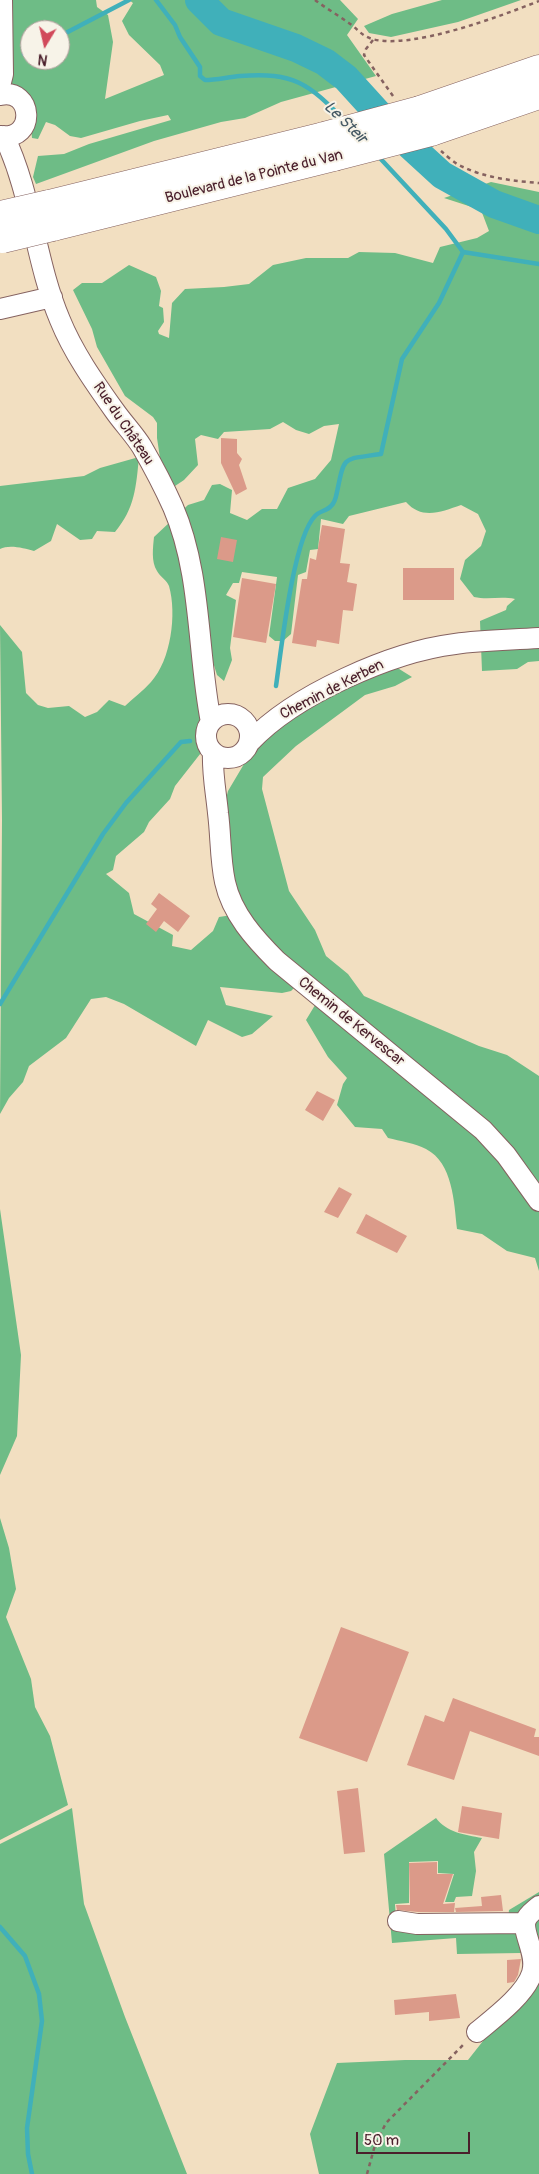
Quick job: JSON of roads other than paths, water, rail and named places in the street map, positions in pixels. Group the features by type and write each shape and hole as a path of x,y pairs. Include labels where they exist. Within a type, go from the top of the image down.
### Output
{"highway":[{"name":"Boulevard de la Pointe du Van","path":"425,121 539,69"},
{"name":"Boulevard de la Pointe du Van","path":"51,216 539,94"},
{"name":"Boulevard de la Pointe du Van","path":"51,216 249,156 329,147"},
{"path":"1,231 51,216"}],"street":[{"path":"2,0 2,80 9,97"},
{"name":"Rue du Château","path":"9,97 25,108 27,114 26,121 8,134 52,297 67,336 111,405 142,447 172,507 185,541 190,563 202,674 207,691 228,719"},
{"path":"0,309 52,297"},
{"name":"Chemin de Kerben","path":"244,749 274,719 328,688 398,658 454,644 539,638"},
{"path":"228,719 250,732 244,749 226,758 213,752 206,737 228,719"},
{"name":"Chemin de Kerben","path":"228,719 274,719"},
{"name":"Chemin de Kervescar","path":"218,814 227,776 244,749"},
{"name":"Chemin de Kervescar","path":"213,752 213,785 225,884 238,914 256,940 277,961 483,1130 506,1155 539,1201"},
{"path":"477,2032 519,1993 533,1971 533,1953 525,1923 527,1917 539,1906"},
{"path":"398,1921 424,1924 525,1923"}],"waterway":[{"path":"70,31 129,0"},
{"name":"Le Steir","path":"156,0 175,25 180,37 200,67 200,76 205,80 258,75 287,78 310,89 321,97 345,121"},
{"name":"Le Steir","path":"199,0 221,22 296,48 325,62 346,78 395,132 442,175 494,204 539,220"},
{"name":"Le Steir","path":"378,156 446,229 463,252 539,264"},
{"path":"276,686 294,570 307,528 315,516 329,508 336,498 342,471 347,461 381,454 402,359 439,303 463,252"},
{"path":"0,1004 103,834 126,803 181,742 190,741"},
{"path":"0,1927 25,1956 39,1994 42,2021 27,2128 28,2154 32,2174"}]}
